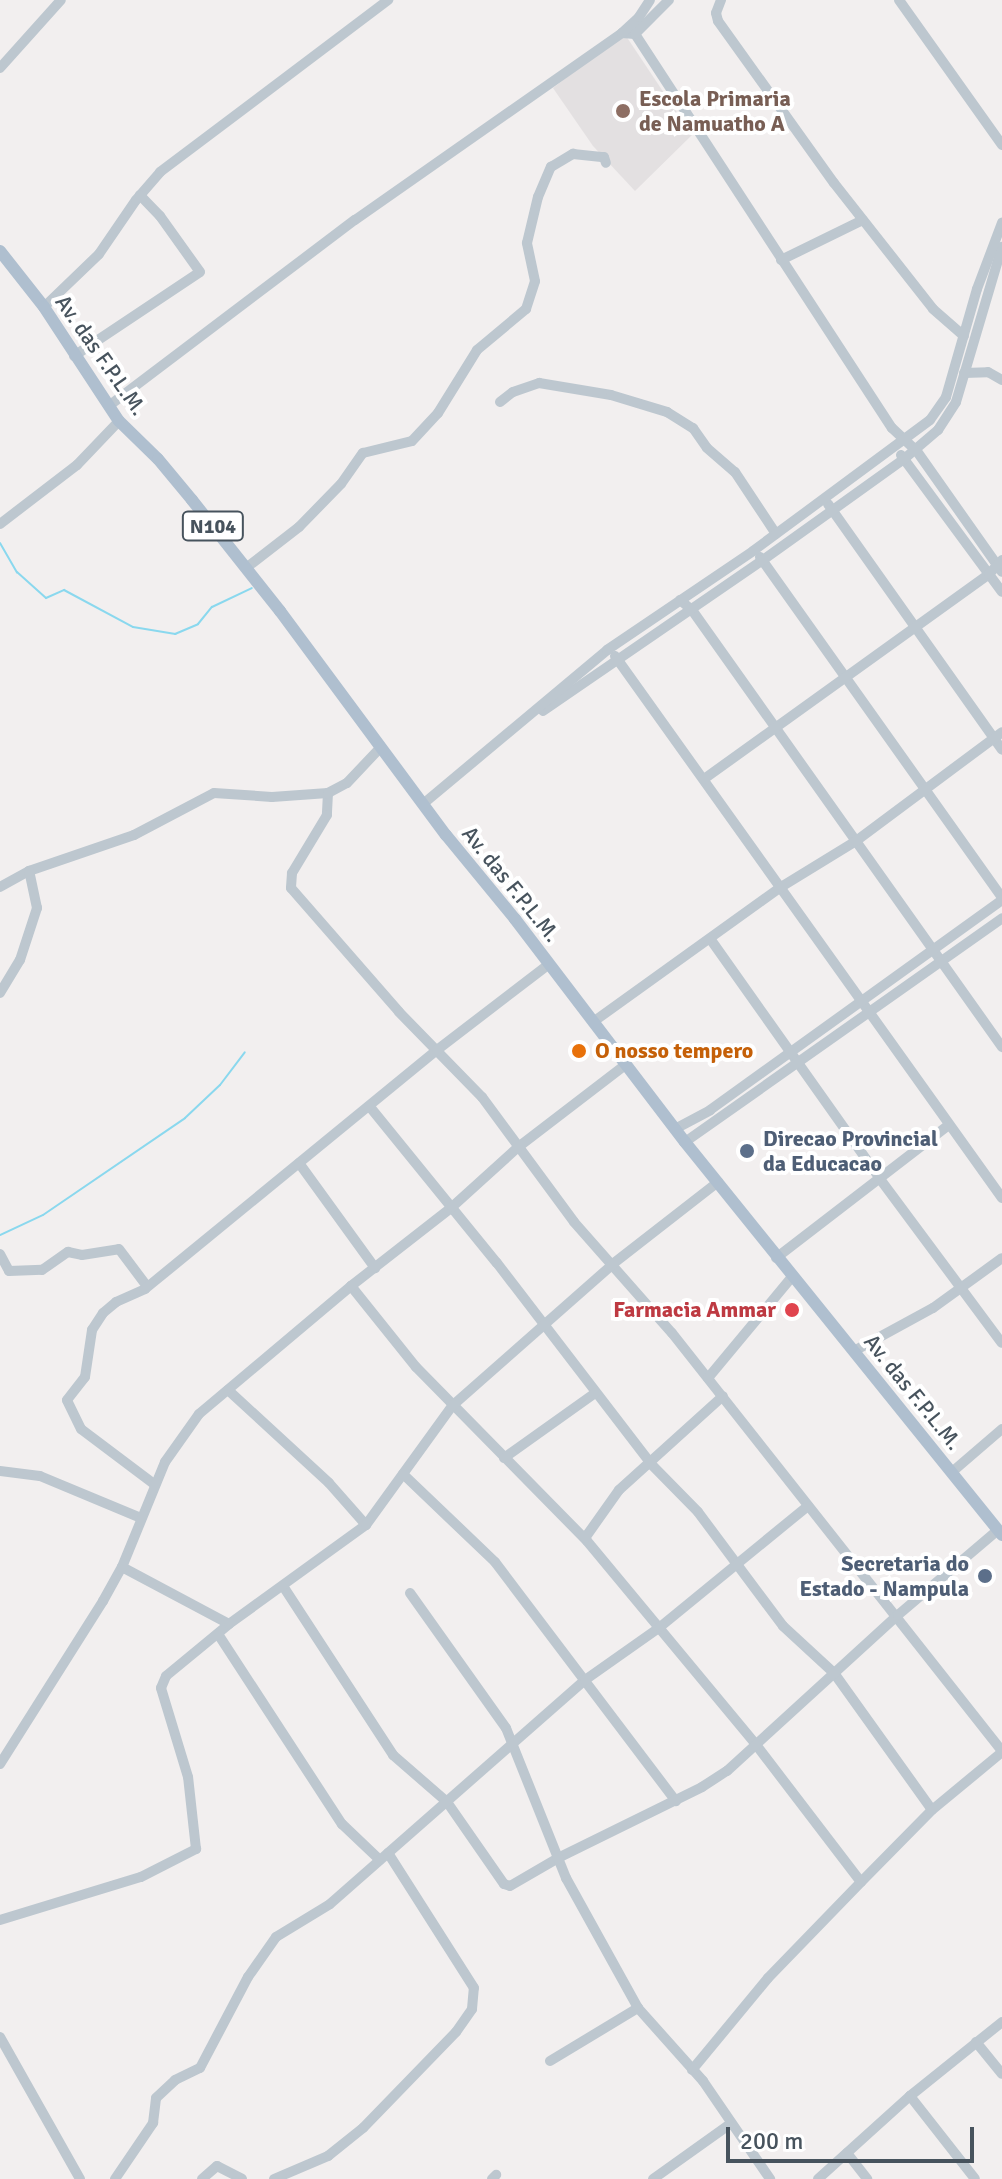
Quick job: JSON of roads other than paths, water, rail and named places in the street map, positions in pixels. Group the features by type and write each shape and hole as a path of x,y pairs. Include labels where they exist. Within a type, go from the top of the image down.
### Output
{"main road":[{"name":"Av. das F.P.L.M.","path":"0,251 44,307 119,421 158,459 246,568 380,748 685,1142 1000,1532"}],"street":[{"path":"0,68 61,0"},
{"path":"44,307 99,254 140,195 171,164 388,0"},
{"path":"110,405 355,220 622,33 639,17 650,0"},
{"path":"622,33 635,34 669,0"},
{"path":"721,0 716,13 718,21 863,220 939,316 964,336"},
{"path":"899,0 1002,145"},
{"path":"635,34 892,428 916,450 1000,565 704,779"},
{"path":"246,568 299,527 341,484 363,453 412,441 438,413 477,350 526,309 535,281 527,243 538,197 551,167 573,154 604,157 606,163"},
{"path":"74,356 200,272 167,225 140,195"},
{"path":"781,260 863,220"},
{"path":"423,804 607,650 753,551 939,411 1002,223"},
{"path":"524,722 692,610 916,450 946,418 964,373 1002,247"},
{"path":"964,373 988,372 1002,380"},
{"path":"500,402 513,392 539,383 611,395 667,412 693,428 707,448 735,472 776,534"},
{"path":"1,523 77,465 119,421"},
{"path":"892,428 894,447 1002,592"},
{"path":"824,499 998,735 1002,750"},
{"path":"675,1129 710,1110 1002,898 875,715 846,679 763,560 753,551"},
{"path":"680,600 692,610 1002,1047"},
{"path":"607,650 619,659 1002,1198"},
{"path":"593,1022 781,887 856,841 998,735"},
{"path":"0,887 29,871 134,835 214,793 272,797 328,793 347,783 380,748"},
{"path":"328,793 327,815 292,873 291,888 378,990 482,1097 574,1222 614,1263 723,1396 898,1615 1002,1752 932,1810 861,1882 768,1978 692,2070"},
{"path":"0,993 20,960 37,908 29,871"},
{"path":"685,1142 1002,918"},
{"path":"711,940 880,1179 1002,1343"},
{"path":"154,1484 81,1429 67,1400 85,1377 92,1330 103,1313 146,1285 437,1050 549,964"},
{"path":"0,1764 122,1567 154,1484 180,1439 199,1414 351,1286 452,1207 517,1148 625,1065"},
{"path":"370,1107 544,1323 651,1464 698,1512 783,1626 834,1673 932,1810"},
{"path":"776,1258 949,1125"},
{"path":"299,1163 375,1268"},
{"path":"0,1920 141,1877 196,1849 188,1777 161,1688 166,1676 229,1624 366,1525 452,1406 614,1263 718,1182"},
{"path":"0,1254 9,1271 42,1270 68,1252 82,1255 119,1249 146,1285"},
{"path":"854,1351 933,1308 1002,1258"},
{"path":"708,1378 792,1277"},
{"path":"351,1286 416,1367 452,1406 585,1538 757,1746 861,1882"},
{"path":"228,1390 329,1483 366,1525"},
{"path":"504,1458 595,1393"},
{"path":"585,1538 619,1490 723,1396"},
{"path":"952,1472 1002,1429"},
{"path":"0,1471 40,1476 141,1518"},
{"path":"403,1474 495,1562 676,1801"},
{"path":"117,2178 153,2123 156,2098 175,2080 200,2068 248,1977 276,1937 330,1904 585,1680 660,1627 808,1506"},
{"path":"283,1586 393,1755 447,1802 504,1884 510,1886 560,1857 676,1801 727,1771 898,1615 1000,1532"},
{"path":"122,1567 229,1624"},
{"path":"410,1593 506,1728 510,1745 560,1857 566,1878 638,2008 703,2081 770,2179"},
{"path":"218,1634 342,1824 384,1856 474,1988 472,2009 456,2032 363,2128 328,2156 274,2179"},
{"path":"550,2061 638,2008"},
{"path":"818,2179 910,2096 1002,2022"},
{"path":"0,2037 80,2179"},
{"path":"976,2042 1002,2074"},
{"path":"910,2096 975,2179"},
{"path":"653,2179 730,2124"},
{"path":"847,2153 867,2179"},
{"path":"202,2179 217,2166 242,2179"}],"waterway":[{"path":"0,543 17,572 46,598 64,590 133,627 175,634 198,624 212,607 252,588"},
{"path":"0,1235 43,1215 185,1118 220,1085 245,1052"}],"place":[{"name":"Escola Primaria de Namuatho A","path":"623,111"},
{"name":"O nosso tempero","path":"579,1051"},
{"name":"Direcao Provincial da Educacao","path":"747,1151"},
{"name":"Farmacia Ammar","path":"792,1310"},
{"name":"Secretaria do Estado - Nampula","path":"985,1576"}]}
